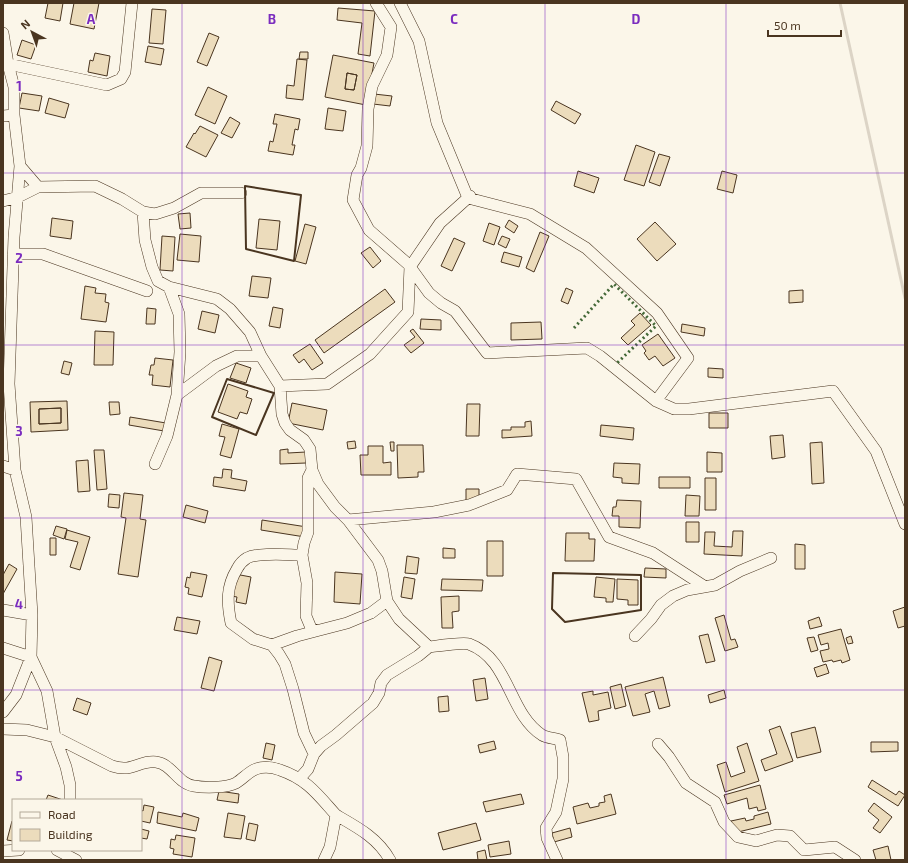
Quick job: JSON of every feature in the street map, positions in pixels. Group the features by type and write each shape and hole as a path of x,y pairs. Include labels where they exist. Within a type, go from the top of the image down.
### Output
{"street":[{"path":"8,64 107,85 121,79 126,72 132,3"},
{"path":"376,3 391,27 387,55 372,86 368,109 367,146 361,168 357,175 353,200 369,230 378,236 410,267 429,292 441,303 455,312 487,353 587,348 600,356 656,401 674,409 689,409 833,391 876,451 905,524"},
{"path":"400,3 419,40 437,123 469,197"},
{"path":"3,33 8,64 14,87 8,116 20,166 18,198 8,236 14,254 9,384 15,470 26,517 32,614 31,657 16,695 3,712"},
{"path":"20,166 38,187"},
{"path":"3,201 18,198 38,187 95,186 144,212 155,214 174,208 201,193 241,193"},
{"path":"280,386 328,384 370,354 408,312 410,267 440,223 469,197"},
{"path":"469,197 530,214 586,248 658,314 688,358 656,401"},
{"path":"144,212 145,240 152,268 158,280 169,287 217,299 222,302 250,332 261,356 280,386 282,414 285,424 290,430 304,440 310,449 312,470 318,484 335,507 348,520 378,560 388,601 399,619 430,647"},
{"path":"14,254 43,254 147,291"},
{"path":"155,464 167,436 177,395 180,352 179,314 169,287"},
{"path":"177,395 216,366 237,356 261,356"},
{"path":"3,466 15,470"},
{"path":"312,470 308,478 308,532 304,543 302,556 307,583 306,616 311,628 316,631"},
{"path":"348,520 434,512 469,505 507,490 517,474 576,479 609,537 653,553 704,586"},
{"path":"302,556 270,555 247,558 240,563 232,576 228,587 228,599 231,623 253,639 272,645 285,664 299,709 304,733 314,754"},
{"path":"634,636 651,619 661,605 673,596 687,590 715,585 740,571 771,558"},
{"path":"272,645 296,636 347,623 371,613 388,601"},
{"path":"3,610 32,614"},
{"path":"296,636 306,616"},
{"path":"300,778 308,769 314,754 321,746 373,703 379,693 381,683 387,675 430,647 468,643 489,655 501,672 517,704 530,724 543,735 560,740 563,757 563,779 556,812 546,828 547,838 557,860"},
{"path":"3,648 31,657 47,691 55,737 66,767 70,785 70,799"},
{"path":"3,729 28,730 55,737 112,766 122,769 146,763 155,762 163,764 186,784 194,786 225,786 235,784 255,769 263,767 281,770 300,778 336,815 359,828 372,838 385,850 390,860"},
{"path":"658,744 686,782 715,802 724,822 738,837 756,841 777,835 790,836 804,850 835,848 856,860"},
{"path":"324,860 330,847 336,815"},
{"path":"330,847 335,860"},
{"path":"59,851 76,860"}],"building":[{"path":"48,3 63,3 60,21 45,18"},
{"path":"74,3 99,3 94,29 70,24"},
{"path":"338,8 375,11 370,56 358,54 362,23 337,20"},
{"path":"152,9 166,10 163,44 149,43"},
{"path":"209,33 219,37 207,66 197,62"},
{"path":"22,40 36,45 31,59 17,55"},
{"path":"148,46 164,49 161,65 145,62"},
{"path":"300,52 308,52 308,59 299,59"},
{"path":"95,53 110,56 107,76 88,72 90,60 93,61"},
{"path":"333,55 374,63 366,105 325,97","holes":["347,73 357,75 354,90 345,89"]},
{"path":"297,59 307,60 303,100 286,98 287,85 294,86"},
{"path":"347,73 357,75 354,90 345,89"},
{"path":"208,87 227,96 215,124 195,115"},
{"path":"22,93 42,96 39,111 19,108"},
{"path":"374,94 392,96 390,106 373,104"},
{"path":"49,98 69,104 65,118 45,113"},
{"path":"556,101 581,114 575,124 551,110"},
{"path":"328,108 346,111 343,131 325,129"},
{"path":"275,114 300,119 298,130 295,129 292,145 295,145 293,155 268,151 270,141 273,142 277,124 273,124"},
{"path":"230,117 240,123 232,138 221,133"},
{"path":"200,126 218,135 206,157 186,147"},
{"path":"636,145 655,152 644,186 624,180"},
{"path":"659,154 670,157 660,186 649,182"},
{"path":"578,171 599,178 594,193 574,186"},
{"path":"722,171 737,175 733,193 717,189"},
{"path":"190,213 191,228 180,229 178,214"},
{"path":"52,218 73,221 71,239 50,236"},
{"path":"259,219 280,221 277,250 256,248"},
{"path":"509,220 518,226 514,233 505,227"},
{"path":"655,222 676,244 657,261 637,239"},
{"path":"489,223 500,227 494,245 483,241"},
{"path":"305,224 316,227 306,264 295,261"},
{"path":"540,232 549,236 534,272 526,268"},
{"path":"180,234 201,236 199,262 177,260"},
{"path":"162,236 175,237 173,271 160,270"},
{"path":"502,236 510,239 506,248 498,244"},
{"path":"454,238 465,243 452,271 441,266"},
{"path":"370,247 381,261 373,268 361,253"},
{"path":"504,252 522,257 519,267 501,262"},
{"path":"252,276 271,278 268,298 249,296"},
{"path":"85,286 96,288 95,293 106,294 105,302 109,303 106,322 81,319"},
{"path":"566,288 573,291 568,304 561,301"},
{"path":"385,289 395,302 324,353 315,340"},
{"path":"803,290 803,302 789,303 789,291"},
{"path":"273,307 283,309 280,328 269,326"},
{"path":"147,308 156,309 155,324 146,324"},
{"path":"202,311 219,315 215,333 198,329"},
{"path":"640,313 651,325 628,345 621,338 635,325 631,321"},
{"path":"421,319 441,320 441,330 420,329"},
{"path":"541,322 542,339 511,340 511,323"},
{"path":"682,324 705,328 704,336 681,332"},
{"path":"413,329 424,343 411,353 404,345 415,337 410,331"},
{"path":"95,331 114,332 113,365 94,365"},
{"path":"658,334 675,358 663,366 655,356 649,360 644,353 646,351 642,345"},
{"path":"310,344 323,363 312,370 304,359 299,363 293,355"},
{"path":"155,358 173,360 170,387 152,385 153,375 149,375 151,365 154,365"},
{"path":"64,361 72,363 69,375 61,373"},
{"path":"236,363 251,368 246,383 230,378"},
{"path":"708,368 723,369 723,378 708,377"},
{"path":"228,384 248,391 246,397 252,399 247,414 240,412 237,419 218,412"},
{"path":"67,401 68,430 31,432 30,402","holes":["61,408 61,423 39,424 39,409"]},
{"path":"109,402 119,402 120,414 110,415"},
{"path":"292,403 327,410 323,430 288,423"},
{"path":"467,404 480,404 479,436 466,436"},
{"path":"61,408 61,423 39,424 39,409"},
{"path":"709,413 728,413 728,428 709,428"},
{"path":"130,417 166,423 164,431 129,425"},
{"path":"531,421 532,436 502,438 502,430 511,430 511,427 525,427 525,422"},
{"path":"222,424 239,429 231,458 220,455 225,437 219,436"},
{"path":"601,425 634,428 633,440 600,436"},
{"path":"783,435 785,457 772,459 770,436"},
{"path":"355,441 356,448 348,449 347,442"},
{"path":"390,442 394,442 394,451 391,451"},
{"path":"822,442 824,483 812,484 810,443"},
{"path":"397,445 423,445 424,472 418,472 418,477 398,478"},
{"path":"368,446 383,446 383,463 391,462 391,475 361,475 360,455 368,455"},
{"path":"288,449 288,453 306,452 306,463 280,464 280,450"},
{"path":"94,450 104,450 107,489 97,490"},
{"path":"707,452 722,453 722,472 707,472"},
{"path":"88,460 90,491 78,492 76,461"},
{"path":"614,463 640,464 639,484 622,483 622,478 613,477"},
{"path":"223,469 232,470 231,478 247,481 245,491 213,486 214,477 222,478"},
{"path":"659,477 690,477 690,488 659,488"},
{"path":"705,478 716,478 716,510 705,510"},
{"path":"466,489 479,489 479,500 466,500"},
{"path":"124,493 143,495 140,519 146,520 138,577 118,574 126,518 121,517"},
{"path":"109,494 120,495 119,508 108,507"},
{"path":"686,495 700,496 699,516 685,516"},
{"path":"617,500 641,501 640,528 619,527 619,516 612,516 613,507 616,507"},
{"path":"186,505 208,511 205,523 183,517"},
{"path":"262,520 307,527 305,537 261,530"},
{"path":"686,522 699,522 699,542 686,542"},
{"path":"56,526 67,529 64,539 53,535"},
{"path":"67,530 90,537 80,570 70,567 78,542 65,539"},
{"path":"733,531 743,531 742,556 704,554 705,532 715,532 714,546 732,547"},
{"path":"566,533 589,533 589,539 595,539 594,561 565,561"},
{"path":"50,538 56,538 56,555 50,555"},
{"path":"487,541 503,541 503,576 487,576"},
{"path":"795,544 805,545 805,569 795,569"},
{"path":"443,548 455,549 455,558 443,558"},
{"path":"407,556 419,558 417,574 405,573"},
{"path":"9,564 17,569 3,594 3,575"},
{"path":"645,568 666,569 666,578 644,577"},
{"path":"191,572 207,575 202,597 188,594 189,588 185,587 187,577 190,578"},
{"path":"335,572 362,574 360,604 334,602"},
{"path":"235,574 251,577 246,604 236,602 237,597 231,596"},
{"path":"404,577 415,579 412,599 401,597"},
{"path":"596,577 615,579 613,602 606,602 606,598 594,597"},
{"path":"442,579 483,580 482,591 441,590"},
{"path":"617,579 638,580 638,605 628,605 628,600 617,599"},
{"path":"459,596 459,611 452,612 453,628 442,628 441,597"},
{"path":"905,607 905,626 898,628 893,611"},
{"path":"724,615 731,640 735,639 738,647 725,651 715,618"},
{"path":"177,617 200,621 197,634 174,630"},
{"path":"819,617 822,626 810,629 808,621"},
{"path":"841,629 850,660 842,663 841,660 823,662 820,651 829,649 828,643 821,645 818,635"},
{"path":"708,634 715,661 706,663 699,636"},
{"path":"851,636 853,643 848,644 846,638"},
{"path":"814,637 818,650 811,652 807,638"},
{"path":"209,657 222,661 214,691 201,688"},
{"path":"826,664 829,673 817,677 814,668"},
{"path":"663,677 670,706 659,709 654,691 645,694 650,712 633,716 625,687"},
{"path":"485,678 488,699 476,701 473,680"},
{"path":"621,684 626,706 615,709 610,687"},
{"path":"724,690 726,698 710,703 708,695"},
{"path":"593,691 593,695 608,692 611,708 598,711 599,720 589,722 582,693"},
{"path":"448,696 449,711 439,712 438,697"},
{"path":"77,698 91,703 87,715 73,710"},
{"path":"780,726 793,761 765,771 761,760 777,754 769,730"},
{"path":"815,727 821,752 797,758 791,733"},
{"path":"494,741 496,749 480,753 478,745"},
{"path":"871,742 898,742 898,751 871,752"},
{"path":"266,743 275,745 272,760 263,758"},
{"path":"747,743 759,781 725,792 717,765 726,762 731,777 745,772 737,747"},
{"path":"872,780 896,795 899,791 905,795 898,806 868,787"},
{"path":"760,785 766,809 758,811 757,807 749,809 747,798 727,804 724,795"},
{"path":"219,791 239,794 238,803 217,800"},
{"path":"521,794 524,804 486,812 483,802"},
{"path":"611,794 616,814 577,824 573,807 588,803 590,808 599,806 599,803 605,802 604,796"},
{"path":"48,795 60,799 46,799"},
{"path":"874,803 892,817 880,833 873,828 879,820 868,811"},
{"path":"144,805 154,807 150,823 142,821"},
{"path":"158,812 182,817 183,813 199,818 196,831 157,823"},
{"path":"768,812 771,824 734,833 731,821 745,818 746,821 754,819 754,816"},
{"path":"228,813 245,816 241,839 224,837"},
{"path":"12,821 12,841 7,840"},
{"path":"249,823 258,825 255,841 246,839"},
{"path":"476,823 481,840 443,850 438,833"},
{"path":"570,828 572,837 554,842 552,833"},
{"path":"142,829 149,831 147,839 142,838"},
{"path":"176,835 195,838 192,857 173,854 174,849 170,848 171,839 175,840"},
{"path":"509,841 511,854 490,857 488,845"},
{"path":"888,846 891,860 876,860 873,850"},
{"path":"485,850 487,860 478,860 477,852"}],"waterway":[{"path":"840,3 905,298"}],"hedge":[{"path":"574,328 614,284 656,326 616,364"}],"wall":[{"path":"245,186 301,195 294,261 246,249 245,186"},
{"path":"227,379 274,393 256,435 212,417 227,379"},
{"path":"553,573 641,575 641,610 565,622 552,609 553,573"}]}
